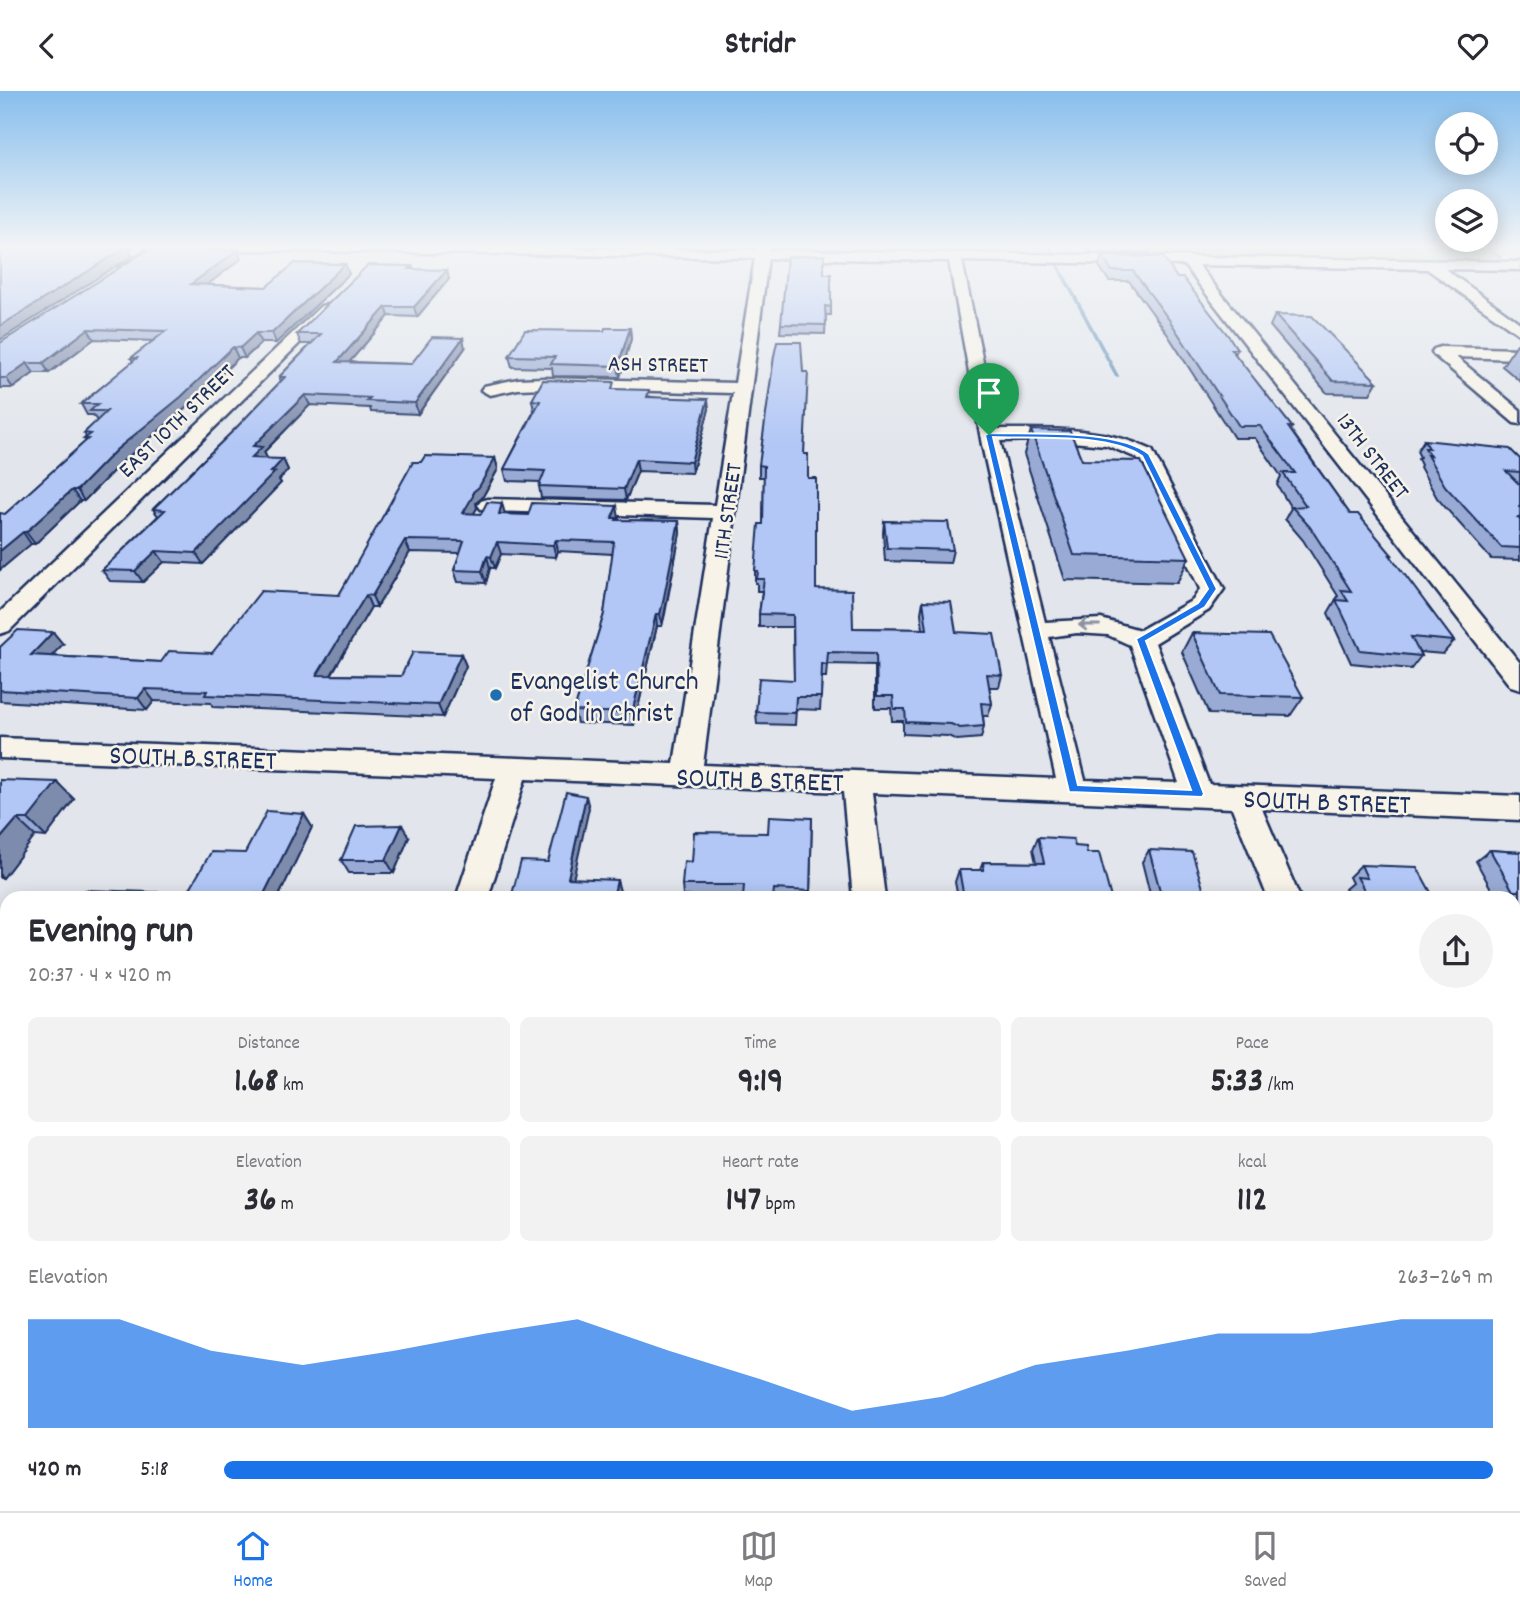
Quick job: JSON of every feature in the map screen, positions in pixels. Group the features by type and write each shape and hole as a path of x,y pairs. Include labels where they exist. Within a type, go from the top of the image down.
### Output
{"street":[{"name":"EAST 10TH STREET","path":"0,626 321,312"},
{"name":"11TH STREET","path":"687,775 753,312"},
{"path":"965,312 989,435 1073,789"},
{"name":"13TH STREET","path":"1229,312 1520,681"},
{"path":"1496,312 1520,330"},
{"path":"1520,354 1440,352 1520,419"},
{"name":"ASH STREET","path":"490,390 518,384 544,383 742,388"},
{"path":"989,435 1110,440 1145,454 1212,589 1201,605 1141,639"},
{"path":"488,505 726,512"},
{"path":"1035,631 1097,624 1110,626 1141,639 1198,794"},
{"name":"SOUTH B STREET","path":"0,748 1520,808"},
{"path":"474,891 514,769"},
{"path":"856,781 868,891"},
{"path":"1242,796 1281,891"}],"building":[{"path":"0,312 22,312 0,326"},
{"path":"49,312 294,312 272,333 256,333 240,348 233,347 181,397 116,450 77,490 72,490 26,532 0,551 0,513 5,514 88,439 84,439 91,434 84,433 107,411 90,411 98,404 81,404 137,358 131,358 166,331 88,329 43,363 27,363 6,378 0,378 0,343"},
{"path":"319,312 381,312 337,362 411,364 432,337 463,338 415,403 305,395 253,446 262,447 251,458 283,459 271,472 275,472 196,553 156,551 135,571 102,570 165,510 153,509 285,377 279,377 321,334 297,334"},
{"path":"782,312 825,312 826,325 781,324"},
{"path":"1164,312 1210,312 1237,349 1231,349 1292,427 1288,427 1350,514 1358,514 1392,555 1454,641 1411,637 1421,656 1360,650 1336,600 1348,601 1341,590 1351,591 1310,527 1292,507 1306,506 1283,473 1295,473 1260,426 1239,426"},
{"path":"1275,315 1312,316 1377,382 1333,381"},
{"path":"605,328 630,328 618,366 551,364 555,357 509,356 525,330 604,331"},
{"path":"777,342 801,342 803,372 808,372 804,454 808,454 808,478 816,478 816,589 852,590 853,628 927,629 923,601 951,602 956,632 994,634 1002,675 987,674 992,704 981,703 984,726 960,728 951,724 906,722 905,709 894,709 893,696 877,696 876,653 828,652 827,665 822,664 821,697 796,697 795,713 756,712 759,678 794,680 793,615 759,614 764,579 757,579 758,571 755,571 759,524 763,524 764,466 759,465"},
{"path":"543,380 614,382 612,389 649,390 647,397 708,399 691,462 636,459 624,489 539,486 545,471 504,469 540,401 532,400"},
{"path":"1031,430 1070,431 1082,460 1141,461 1189,558 1074,555"},
{"path":"1424,440 1510,449 1520,459 1520,472 1506,471 1520,485 1520,548 1501,547 1445,486 1427,455 1430,456 1425,448 1429,448"},
{"path":"425,456 495,458 463,513 481,514 487,502 502,503 499,514 528,515 532,503 617,506 612,518 617,518 616,520 679,521 663,602 660,614 656,614 632,713 574,711 604,614 614,542 556,540 553,545 497,542 491,557 487,556 482,571 454,570 464,541 405,540 372,596 366,595 317,675 401,676 413,652 461,654 438,705 205,695 207,691 145,689 138,698 0,690 0,647 18,630 53,632 31,655 161,662 169,651 212,653 261,591 339,595 413,462 421,462"},
{"path":"884,521 948,522 953,550 887,548"},
{"path":"1192,633 1269,635 1303,697 1220,695"},
{"path":"0,780 57,782 28,819 17,819 0,839"},
{"path":"566,792 586,796 568,878 617,880 615,891 513,891 521,861 548,862"},
{"path":"267,811 304,814 266,891 189,891 211,852 245,853"},
{"path":"769,816 812,818 810,891 744,891 744,885 682,885 684,861 692,862 694,832 768,833"},
{"path":"402,825 386,860 341,860 356,826"},
{"path":"1038,837 1073,839 1075,846 1086,847 1087,853 1099,853 1109,891 963,891 959,870 984,870 983,862 1044,863"},
{"path":"1149,850 1192,852 1204,891 1160,891"},
{"path":"1490,850 1520,852 1520,891 1513,891"},
{"path":"1361,865 1417,867 1430,891 1365,891 1357,877 1367,878"}],"waterway":[{"path":"1083,312 1117,376"}],"place":[{"name":"Evangelist Church of God in Christ","path":"496,695"}],"route":[{"path":"989,435 1087,437 1110,440 1145,454 1212,589 1201,605 1141,639 1198,794 1073,789 989,435"}]}
